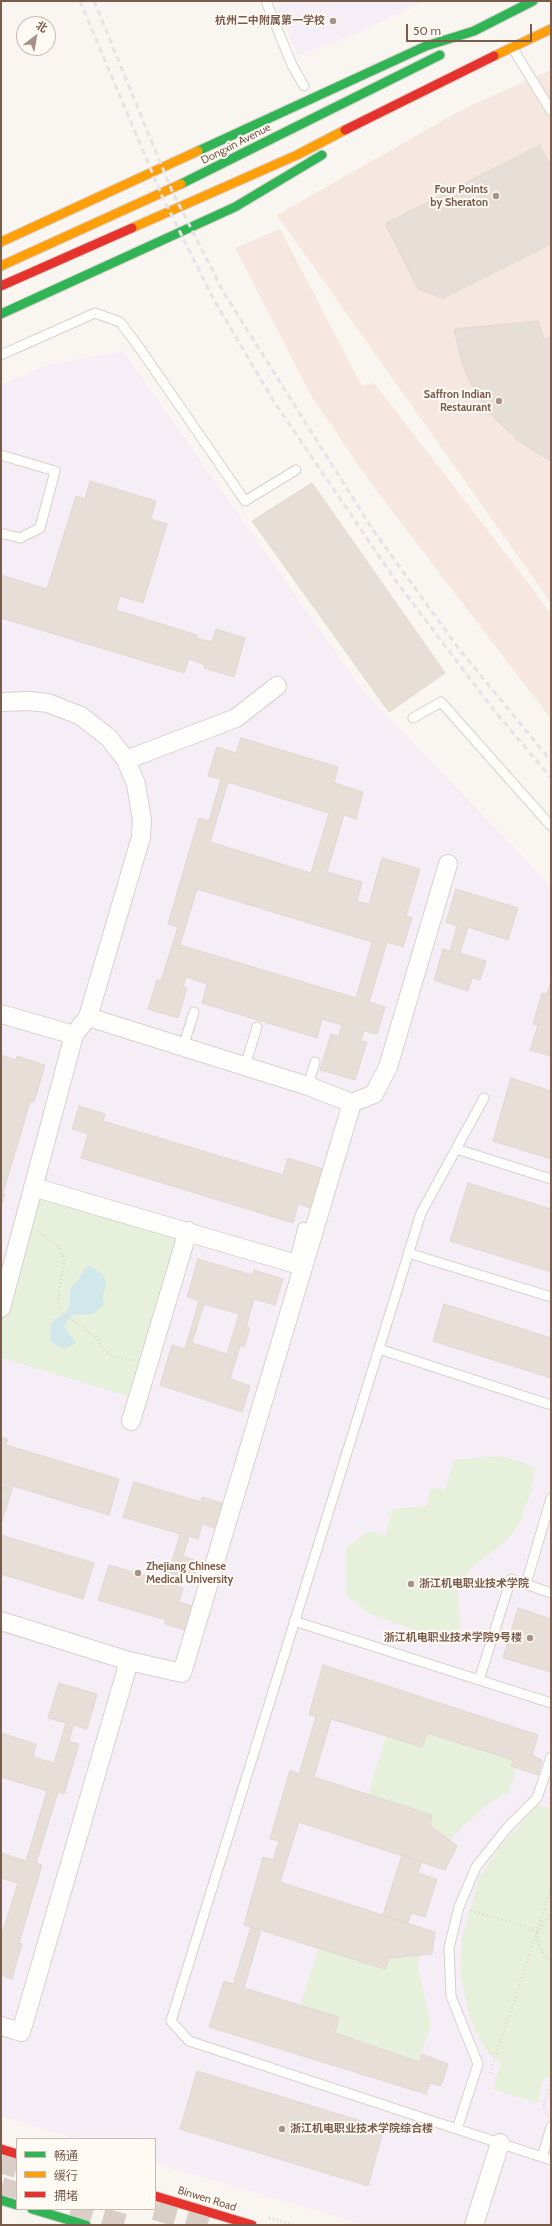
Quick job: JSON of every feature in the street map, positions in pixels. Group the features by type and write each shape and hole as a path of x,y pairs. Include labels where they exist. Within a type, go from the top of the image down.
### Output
{"main road":[{"name":"Dongxin Avenue","path":"1,266 212,170 436,58 474,31 533,1"},
{"path":"1,286 297,155 442,80 551,29"},
{"name":"Dongxin Avenue","path":"1,242 426,46 474,31"},
{"path":"1,314 235,207 314,162 361,121"},
{"path":"1,2149 16,2154"},
{"name":"Binwen Road","path":"156,2196 252,2225"},
{"path":"1,2200 16,2205"},
{"path":"35,2210 86,2225"}],"street":[{"path":"126,760 236,718 277,686"},
{"path":"1,702 30,701 65,708 96,726 109,738 126,760 136,784 141,802 141,837 88,1017 74,1035 23,1224 6,1272 1,1308"},
{"path":"88,1017 308,1086 352,1103 374,1094 388,1067 448,864"},
{"path":"1,1014 74,1035"},
{"path":"1,1621 129,1661 182,1673 298,1264 352,1103"},
{"path":"33,1187 298,1264"},
{"path":"130,1421 188,1231"},
{"path":"1,2026 21,2032 129,1661"},
{"path":"474,2225 500,2143"}],"lane":[{"path":"266,1 292,64 304,86"},
{"path":"512,47 551,111"},
{"path":"1,355 95,313 120,322 141,350 245,502 296,470"},
{"path":"1,455 55,471 40,528 20,538 1,532"},
{"path":"413,718 440,702 551,826"},
{"path":"183,1047 194,1012"},
{"path":"245,1066 257,1027"},
{"path":"308,1086 315,1062"},
{"path":"484,1098 420,1213 171,2021 189,2041 551,2160"},
{"path":"456,1149 551,1179"},
{"path":"298,1264 303,1227"},
{"path":"408,1253 551,1297"},
{"path":"378,1349 551,1405"},
{"path":"526,1584 551,1498"},
{"path":"479,1680 511,1579 551,1592"},
{"path":"294,1621 551,1702"},
{"path":"457,2129 478,2064 451,1996 449,1948 459,1907 476,1867 507,1828 537,1798 551,1757"},
{"path":"542,2157 551,2127"}],"path":[{"path":"23,1224 43,1234 58,1247 65,1261 58,1289 58,1305 62,1313 71,1321 96,1337 104,1348 114,1357 132,1360 150,1359"},
{"path":"488,2079 551,1889"},
{"path":"459,1907 537,1931"},
{"path":"551,1914 537,1931 538,1946 544,1956 551,1960"},
{"path":"551,2081 543,2107 551,2122"}],"shaded area":[{"name":"杭州二中附属第一学校","path":"274,1 426,1 346,38 298,55"},
{"path":"551,70 551,603 277,215 465,108"},
{"path":"280,229 362,386 374,383 530,585 551,615 551,719 370,482 312,397 235,248"},
{"name":"Zhejiang Chinese Medical University","path":"123,351 363,691 551,886 551,2225 365,2225 156,2163 156,2138 73,2138 1,2116 1,385 47,365"}],"green space":[{"path":"40,1193 180,1236 132,1397 1,1358 1,1322","holes":["85,1268 106,1283 103,1297 104,1302 93,1314 73,1315 68,1319 64,1327 67,1333 75,1339 51,1324 54,1319 64,1315 70,1305 70,1289 79,1279"]},
{"path":"502,1456 521,1462 535,1469 531,1492 520,1522 506,1541 472,1567 457,1589 461,1627 453,1644 370,1614 346,1595 346,1548 369,1531 385,1536 393,1509 427,1506 431,1487 445,1490 454,1460"},
{"path":"393,1713 522,1752 508,1793 489,1803 464,1825 444,1848 362,1815"},
{"path":"538,1805 551,1809 551,2078 544,2077 537,2103 493,2089 501,2063 490,2055 478,2037 469,2014 460,1973 462,1938 479,1878 498,1850"},
{"path":"328,1920 420,1947 418,1967 431,2025 415,2071 294,2025"}],"water":[{"path":"91,1266 103,1275 106,1283 103,1297 104,1305 93,1314 73,1315 68,1319 64,1327 76,1343 64,1349 50,1341 51,1324 54,1319 64,1315 70,1305 70,1289 79,1279 85,1268"}],"building":[{"name":"Four Points by Sheraton","path":"540,145 551,167 551,244 443,298 418,289 385,224"},
{"path":"538,321 544,339 551,337 551,461 520,442 488,412 468,378 460,356 454,329"},
{"path":"90,481 156,501 151,519 167,524 143,603 120,596 116,610 197,635 196,638 212,642 216,629 245,638 234,677 204,668 205,665 189,659 184,673 1,618 1,575 47,589 76,496 85,499"},
{"path":"312,483 445,673 389,712 252,521"},
{"path":"241,738 338,767 334,783 363,792 356,819 344,815 327,872 362,882 357,901 369,904 382,858 420,869 406,916 412,918 403,947 387,942 369,1002 385,1007 377,1034 364,1031 361,1041 367,1042 355,1080 320,1070 331,1034 339,1036 342,1025 322,1019 317,1038 202,1003 207,984 186,977 183,987 187,988 178,1018 148,1009 157,980 161,981 178,927 168,924 199,818 209,821 221,779 208,776 217,747 236,753","holes":["228,782 329,813 311,873 210,842","197,889 372,942 356,998 180,945"]},
{"path":"456,889 518,908 508,940 468,927 460,953 486,961 480,980 472,978 468,991 434,980 443,949 450,951 457,926 446,922"},
{"path":"551,981 551,1056 530,1050 538,1025 533,1024 542,993 547,994"},
{"path":"1,1055 16,1060 17,1056 45,1065 34,1102 30,1102 3,1193 5,1194 1,1207"},
{"path":"511,1078 551,1091 551,1159 493,1141"},
{"path":"79,1106 105,1114 103,1121 283,1175 288,1158 323,1169 311,1208 298,1204 293,1223 81,1158 88,1134 72,1129"},
{"path":"468,1183 551,1209 551,1272 450,1241"},
{"path":"198,1259 252,1275 254,1270 283,1279 275,1305 254,1299 246,1327 250,1328 244,1347 240,1346 230,1379 250,1386 242,1412 160,1385 172,1345 185,1349 199,1301 187,1297","holes":["204,1304 239,1314 227,1354 192,1343"]},
{"path":"444,1304 551,1338 551,1378 433,1341"},
{"path":"1,1437 8,1439 6,1445 119,1479 109,1515 13,1486 1,1524 1,1494 4,1483 1,1482"},
{"path":"134,1482 201,1502 202,1497 226,1504 218,1529 202,1524 198,1539 189,1536 183,1556 198,1561 194,1576 178,1571 174,1585 183,1588 179,1602 196,1607 189,1631 165,1624 166,1620 98,1600 109,1565 166,1582 180,1534 123,1517"},
{"path":"1,1535 94,1563 83,1599 1,1574"},
{"name":"浙江机电职业技术学院9号楼","path":"518,1608 551,1619 551,1672 503,1658"},
{"path":"323,1665 538,1735 532,1755 542,1760 538,1775 511,1766 513,1760 427,1733 422,1747 331,1719 314,1777 432,1815 430,1825 457,1846 445,1870 299,1822 280,1882 435,1932 432,1954 389,1958 385,1969 244,1925 263,1857 273,1860 279,1841 270,1839 290,1770 299,1774 316,1717 309,1714"},
{"path":"59,1683 97,1694 87,1729 73,1725 69,1741 79,1744 64,1794 58,1792 36,1863 42,1865 19,1943 22,1944 12,1979 1,1975 1,1937 18,1883 1,1878 1,1853 26,1861 47,1791 1,1777 1,1733 36,1744 33,1757 54,1763 66,1723 48,1718"},
{"path":"402,1855 422,1861 418,1873 437,1879 425,1917 411,1913 408,1924 383,1915"},
{"path":"251,1927 261,1930 244,1988 339,2017 335,2033 419,2062 422,2054 448,2064 441,2086 430,2083 426,2094 209,2027 224,1981 233,1984"},
{"name":"浙江机电职业技术学院综合楼","path":"197,2071 384,2128 368,2186 180,2129"}],"tunnel":[{"path":"1,2162 16,2167"},
{"path":"1,2188 16,2193"},
{"path":"156,2209 209,2225"},
{"path":"74,2210 124,2225"}],"railway":[{"path":"80,1 162,196 214,300 273,400 396,581 493,709 551,778"},
{"path":"94,1 172,191 224,293 373,530 459,649 551,761"}],"traffic: fast":[{"path":"198,151 426,46 474,31 533,1"},
{"path":"181,184 440,55"},
{"path":"1,314 235,207 322,155"},
{"path":"1,2200 16,2205"},
{"path":"35,2210 86,2225"}],"traffic: slow":[{"path":"494,56 551,29"},
{"path":"132,228 297,155 345,130"},
{"path":"1,242 198,151"},
{"path":"1,266 181,184"}],"traffic: jam":[{"path":"345,130 494,56"},
{"path":"1,286 132,228"},
{"path":"1,2149 16,2154"},
{"path":"156,2196 252,2225"}],"place":[{"name":"杭州二中附属第一学校","path":"333,21"},
{"name":"Four Points by Sheraton","path":"496,196"},
{"name":"Saffron Indian Restaurant","path":"499,401"},
{"name":"Zhejiang Chinese Medical University","path":"138,1573"},
{"name":"浙江机电职业技术学院","path":"411,1584"},
{"name":"浙江机电职业技术学院9号楼","path":"530,1638"},
{"name":"浙江机电职业技术学院综合楼","path":"282,2129"}]}
